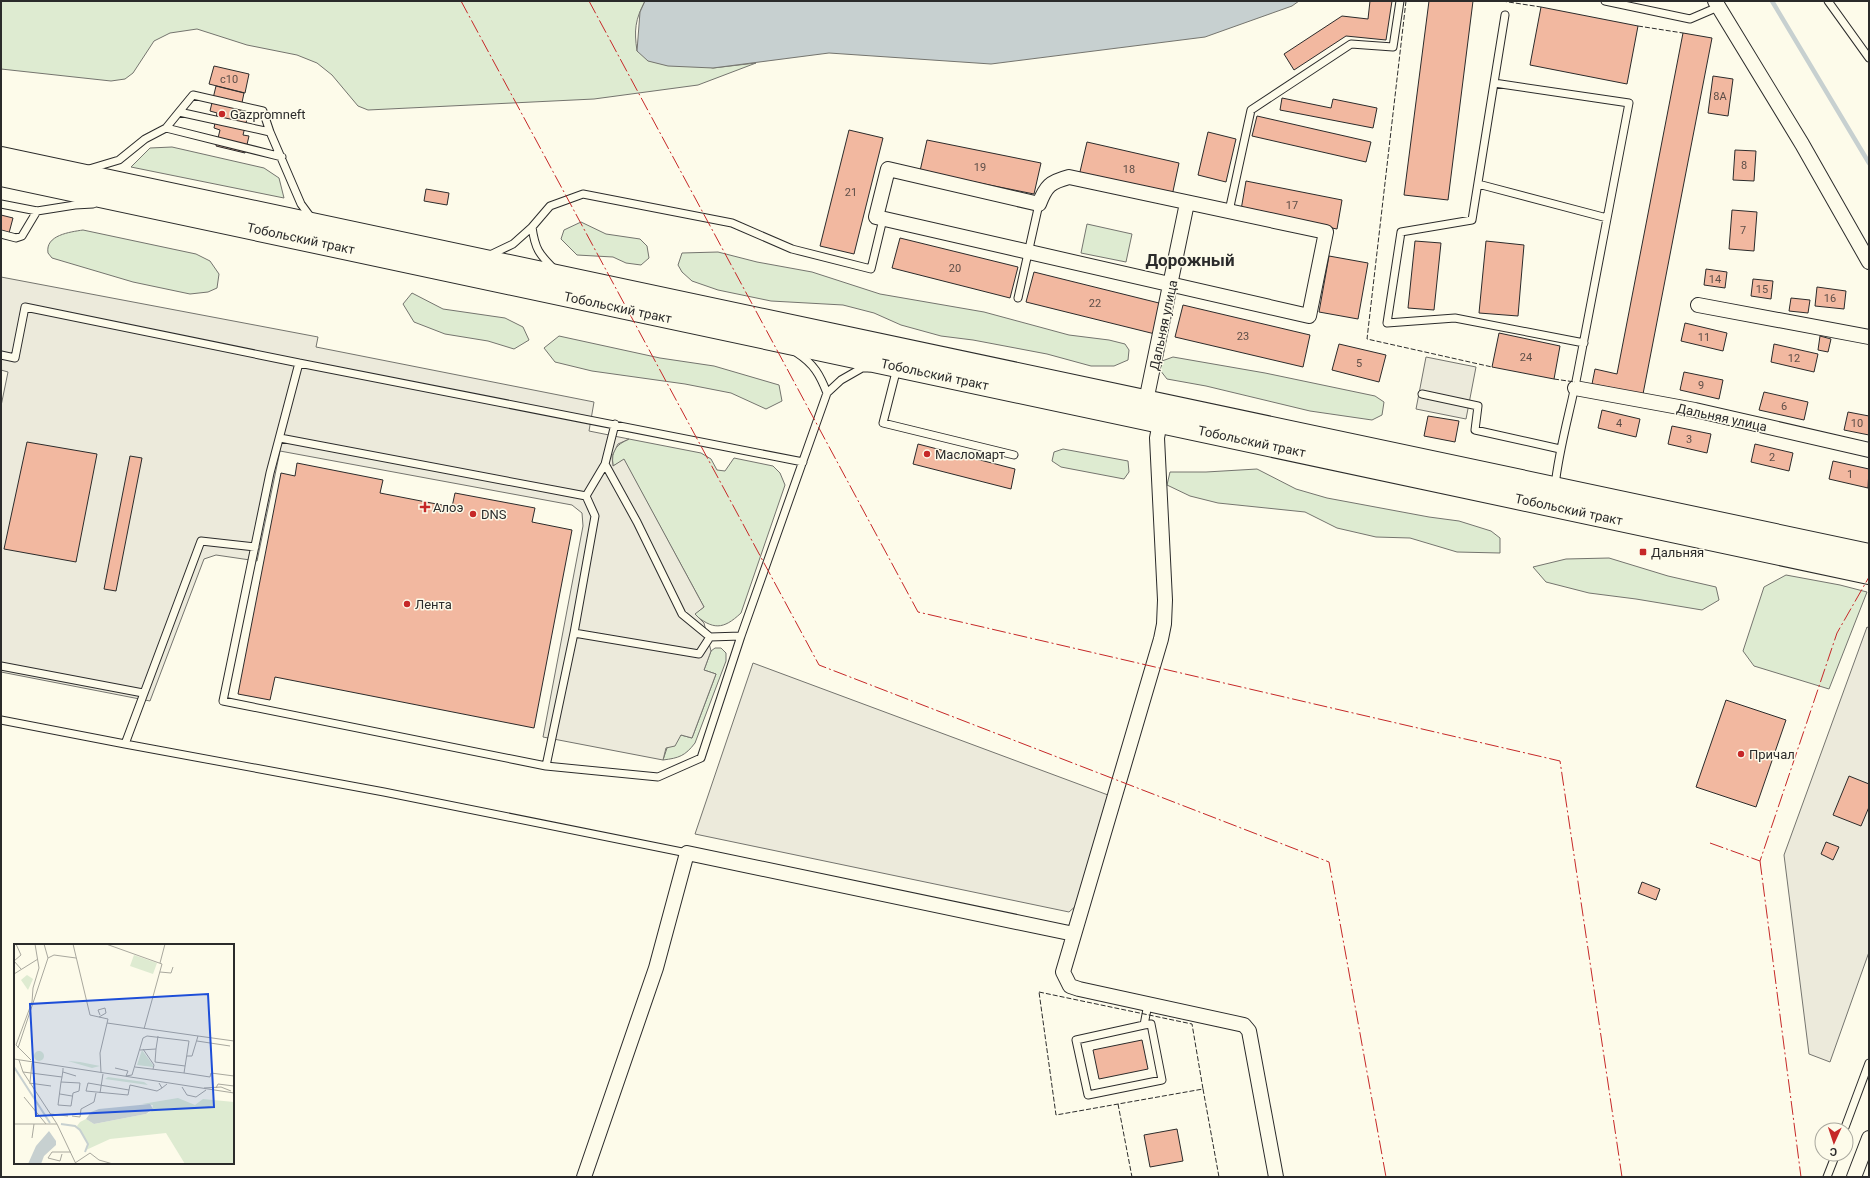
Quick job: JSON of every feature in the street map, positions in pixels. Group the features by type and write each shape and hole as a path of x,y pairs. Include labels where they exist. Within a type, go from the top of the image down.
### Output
{"main road":[{"name":"Тобольский тракт","path":"1,158 1146,401 1869,573"},
{"name":"Тобольский тракт","path":"1,175 1160,422 1553,497 1869,555"}],"street":[{"path":"1716,4 1802,144 1869,262"},
{"path":"888,169 1039,204 1044,192 1050,184 1068,177 1229,211 1326,232 1309,316 1171,286 876,217 888,169"},
{"name":"Дальняя улица","path":"1146,401 1187,203"},
{"path":"1698,304 1869,337"},
{"name":"Дальняя улица","path":"1575,388 1695,410 1869,450"},
{"path":"1160,422 1157,438 1165,600 1164,624 1161,639 1063,972 1070,986 1244,1026 1249,1031 1276,1177"},
{"path":"584,1177 656,968 687,853 1074,934"},
{"path":"1854,1177 1869,1138"}],"lane":[{"path":"1229,211 1251,110 1351,44 1393,47 1400,1"},
{"path":"1605,1 1690,18 1716,4"},
{"path":"1828,1 1869,58"},
{"path":"1505,15 1472,220 1401,232 1387,323 1455,318 1584,343"},
{"path":"1494,83 1629,103 1584,343 1560,449 1553,497"},
{"path":"71,173 101,167 119,160 146,139 166,128 193,95 262,111 301,204 313,219 322,226"},
{"path":"179,112 270,132"},
{"path":"166,128 282,157"},
{"path":"1478,184 1607,218"},
{"path":"480,259 499,252 513,244 532,228 550,206 583,194 732,222 792,249 871,269 884,219"},
{"path":"1,204 37,211 75,205 132,202"},
{"path":"1018,298 1039,204"},
{"path":"1,234 16,238 22,236 37,211"},
{"path":"532,228 534,244 540,253 561,276"},
{"path":"1,355 15,358 25,307 299,364 615,424 803,462"},
{"path":"780,341 805,358 819,374 827,393"},
{"path":"299,364 270,473 223,701 546,766 658,777 701,758 741,636 827,393 840,380 862,368 898,366 883,423 1014,455"},
{"path":"1422,394 1478,406 1475,430 1560,449"},
{"path":"586,496 605,464 615,424"},
{"path":"280,438 586,496"},
{"path":"605,464 637,522 682,614 710,638 741,636"},
{"path":"546,766 574,633 595,516 586,496"},
{"path":"125,744 201,541 255,547"},
{"path":"574,633 699,654 710,638"},
{"path":"1,666 143,693"},
{"path":"1,720 384,792 687,853"},
{"path":"1144,1025 1148,1004"},
{"path":"1151,1024 1162,1080 1088,1095 1076,1040 1144,1025 1151,1024"},
{"path":"1847,1122 1869,1063"},
{"path":"1827,1177 1833,1162"}],"green space":[{"path":"1,1 645,1 636,25 637,51 713,68 756,63 698,85 594,99 368,110 358,106 332,75 317,63 297,55 247,45 197,29 170,33 154,41 133,73 125,79 111,81 1,69"},
{"path":"172,147 264,168 279,178 284,198 131,167 150,148"},
{"path":"581,222 606,234 640,239 647,246 649,258 641,265 626,263 613,257 577,255 561,239 564,230"},
{"path":"1087,224 1132,234 1126,262 1081,253"},
{"path":"83,230 196,254 210,261 219,274 217,288 208,292 190,294 133,282 52,258 48,253 50,242 54,238 65,233"},
{"path":"718,252 757,262 812,272 880,294 984,312 1069,335 1109,340 1125,344 1129,350 1128,360 1114,366 1091,366 1047,354 973,340 941,336 901,325 874,313 843,305 771,301 718,290 692,281 682,272 678,265 682,253"},
{"path":"412,293 443,309 505,318 523,327 529,340 514,349 488,341 445,334 414,322 403,304"},
{"path":"559,336 660,358 714,366 779,385 782,401 766,409 731,393 685,384 592,371 555,362 544,348"},
{"path":"1173,357 1265,373 1375,396 1384,402 1382,415 1372,420 1310,411 1206,386 1167,379 1160,370 1162,361"},
{"path":"629,439 701,453 711,459 717,470 725,471 734,458 773,466 780,473 785,485 741,613 729,623 718,626 712,625 694,614 704,607 624,460 613,466 615,449"},
{"path":"1063,449 1128,461 1129,472 1124,479 1061,467 1052,461 1054,452"},
{"path":"1257,469 1296,489 1327,498 1429,517 1459,521 1491,531 1500,538 1500,553 1457,552 1410,538 1376,537 1337,528 1305,512 1218,503 1190,496 1167,485 1170,472 1206,472"},
{"path":"1609,558 1668,576 1716,587 1719,600 1702,610 1589,593 1546,582 1533,567 1566,559"},
{"path":"1786,575 1840,585 1867,592 1829,689 1754,666 1743,651 1764,587"},
{"path":"715,648 721,648 726,653 726,661 695,743 681,756 663,760 667,748 681,735 692,738 716,674 704,670 711,651"}],"shaded area":[{"path":"645,1 1299,1 1292,6 1205,37 991,64 829,53 713,68 668,66 648,61 637,51 640,12"},
{"path":"1,277 318,337 316,347 594,402 589,431 629,439 618,444 612,456 613,466 624,459 704,607 695,614 704,623 711,651 704,670 716,674 692,738 681,735 675,746 666,748 663,760 543,737 583,526 582,513 572,505 280,451 257,561 216,555 204,559 150,701 1,672 1,406 8,372 1,370"},
{"path":"1426,357 1476,367 1466,419 1416,409"},
{"path":"1867,627 1869,628 1869,952 1830,1062 1809,1054 1784,855"},
{"path":"753,663 1108,795 1078,904 1069,912 695,834"}],"building":[{"path":"1370,1 1392,1 1386,40 1346,36 1294,70 1284,54 1342,16 1368,19"},
{"path":"1429,1 1473,1 1448,200 1404,195"},
{"path":"1541,7 1638,26 1627,84 1530,65"},
{"path":"1683,33 1712,38 1643,394 1592,384 1595,369 1617,374"},
{"path":"214,66 249,74 245,93 209,84"},
{"path":"1713,76 1733,79 1728,116 1708,113"},
{"path":"216,86 244,93 239,117 247,119 243,135 249,136 245,153 216,146 220,130 214,128 217,113 210,111"},
{"path":"1282,98 1331,108 1333,99 1377,108 1373,128 1280,110"},
{"path":"1257,116 1371,142 1366,162 1252,136"},
{"path":"849,130 883,138 854,254 820,246"},
{"path":"1208,132 1236,139 1226,182 1198,175"},
{"path":"927,140 1041,163 1034,194 920,171"},
{"path":"1087,142 1179,163 1172,196 1079,176"},
{"path":"1735,150 1756,151 1754,181 1733,180"},
{"path":"1246,181 1342,200 1337,229 1241,210"},
{"path":"426,189 449,193 447,205 424,201"},
{"path":"1732,210 1757,212 1754,251 1729,249"},
{"path":"1,215 13,218 9,233 1,230"},
{"path":"900,238 1018,267 1010,298 892,268"},
{"path":"1415,241 1441,243 1434,310 1408,308"},
{"path":"1486,241 1524,245 1518,316 1479,313"},
{"path":"1329,256 1368,263 1358,319 1319,312"},
{"path":"1706,269 1727,272 1725,288 1704,285"},
{"path":"1034,272 1163,304 1155,334 1026,302"},
{"path":"1753,279 1773,281 1771,299 1751,296"},
{"path":"1817,287 1846,291 1844,309 1815,306"},
{"path":"1791,298 1810,300 1808,313 1789,311"},
{"path":"1183,305 1310,335 1303,367 1175,337"},
{"path":"1685,323 1727,333 1723,351 1681,341"},
{"path":"1499,333 1560,346 1554,379 1492,367"},
{"path":"1820,336 1831,339 1828,352 1818,350"},
{"path":"1339,344 1386,355 1379,382 1332,370"},
{"path":"1774,344 1818,354 1814,372 1771,362"},
{"path":"1684,372 1723,380 1719,399 1680,390"},
{"path":"1764,392 1808,402 1804,420 1759,410"},
{"path":"1602,410 1640,419 1636,437 1598,428"},
{"path":"1848,412 1869,416 1869,435 1844,430"},
{"path":"1428,416 1459,421 1455,442 1424,436"},
{"path":"1672,426 1711,434 1707,453 1668,444"},
{"path":"27,442 97,454 76,562 4,549"},
{"path":"918,444 1015,469 1011,489 913,464"},
{"path":"1755,444 1793,453 1789,471 1751,462"},
{"path":"130,456 142,458 116,591 104,589"},
{"path":"1833,461 1869,469 1868,488 1829,479"},
{"name":"Лента","path":"297,463 383,480 380,493 452,507 455,493 535,508 532,522 572,530 534,728 275,677 270,700 238,694 281,473 295,476"},
{"name":"Причал","path":"1726,700 1786,720 1756,807 1696,787"},
{"path":"1849,776 1869,784 1869,807 1861,826 1833,815"},
{"path":"1826,842 1839,847 1833,860 1821,854"},
{"path":"1642,882 1660,889 1656,900 1638,893"},
{"path":"1142,1040 1148,1069 1099,1079 1093,1050"},
{"path":"1177,1129 1183,1161 1150,1167 1144,1135"}],"waterway":[{"path":"1772,1 1869,163"}],"fence":[{"path":"1406,1 1367,339 1492,367"},
{"path":"1502,1 1541,7"},
{"path":"1638,26 1683,33"},
{"path":"1554,379 1575,382"},
{"path":"1039,992 1192,1024 1203,1089 1056,1115 1039,992"},
{"path":"1203,1089 1219,1177"},
{"path":"1118,1104 1132,1177"}],"power":[{"path":"461,1 819,665 1329,862 1386,1177"},
{"path":"589,1 918,612 1560,761 1622,1177"},
{"path":"1710,843 1760,861 1837,633 1869,577"},
{"path":"1760,861 1801,1177"}],"place":[{"name":"Gazpromneft","path":"222,114"},
{"name":"Масломарт","path":"927,454"},
{"name":"Алоэ","path":"425,507"},
{"name":"DNS","path":"473,514"},
{"name":"Дальняя","path":"1643,552"},
{"name":"Лента","path":"407,604"},
{"name":"Причал","path":"1741,754"}],"district":[{"name":"Дорожный","path":"1190,260"}]}
